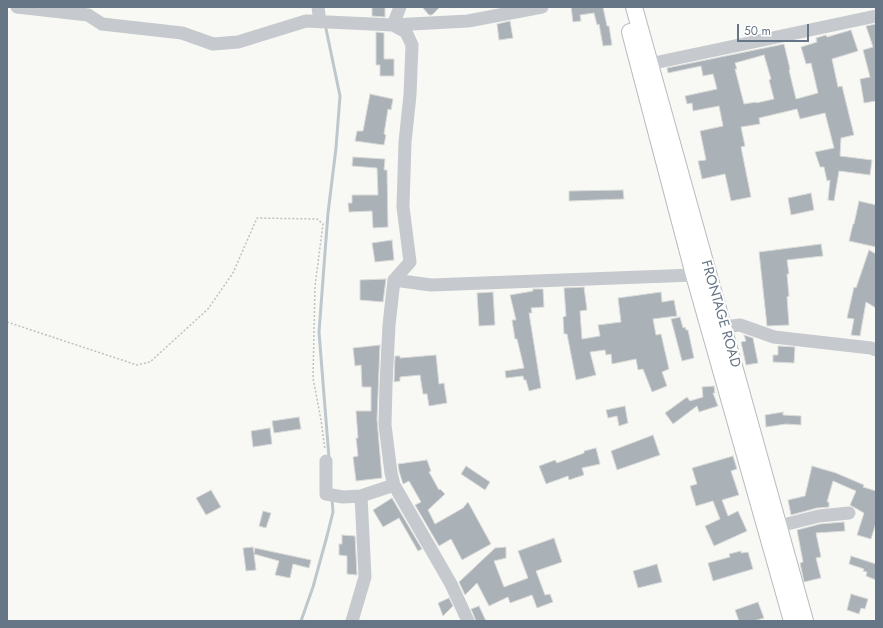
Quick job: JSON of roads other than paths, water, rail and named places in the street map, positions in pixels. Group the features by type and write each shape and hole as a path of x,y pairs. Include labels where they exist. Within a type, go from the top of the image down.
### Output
{"main road":[{"path":"624,7 644,65 694,275 792,621"},
{"name":"FRONTAGE ROAD","path":"634,7 644,65 724,327 805,621"}],"street":[{"path":"17,7 88,15 102,24 182,33 213,44 238,42 306,21 393,25 468,21 515,10 542,7"},
{"path":"318,7 320,22"},
{"path":"393,25 400,7"},
{"path":"644,65 876,16"},
{"path":"393,25 406,32 412,45 410,95 405,142 403,206 410,262 394,280 389,333 385,426 394,485 451,584 468,621"},
{"path":"394,280 431,285 694,275"},
{"path":"724,327 740,325 774,337 871,348 876,350"},
{"path":"326,461 326,494 343,497 361,496 394,485"},
{"path":"352,621 365,577 361,496"},
{"path":"779,526 819,516 849,513"}],"waterway":[{"path":"325,24 340,96 336,148 328,213 319,332 329,458"},
{"path":"301,621 313,587 327,536 333,512 332,499"}]}
